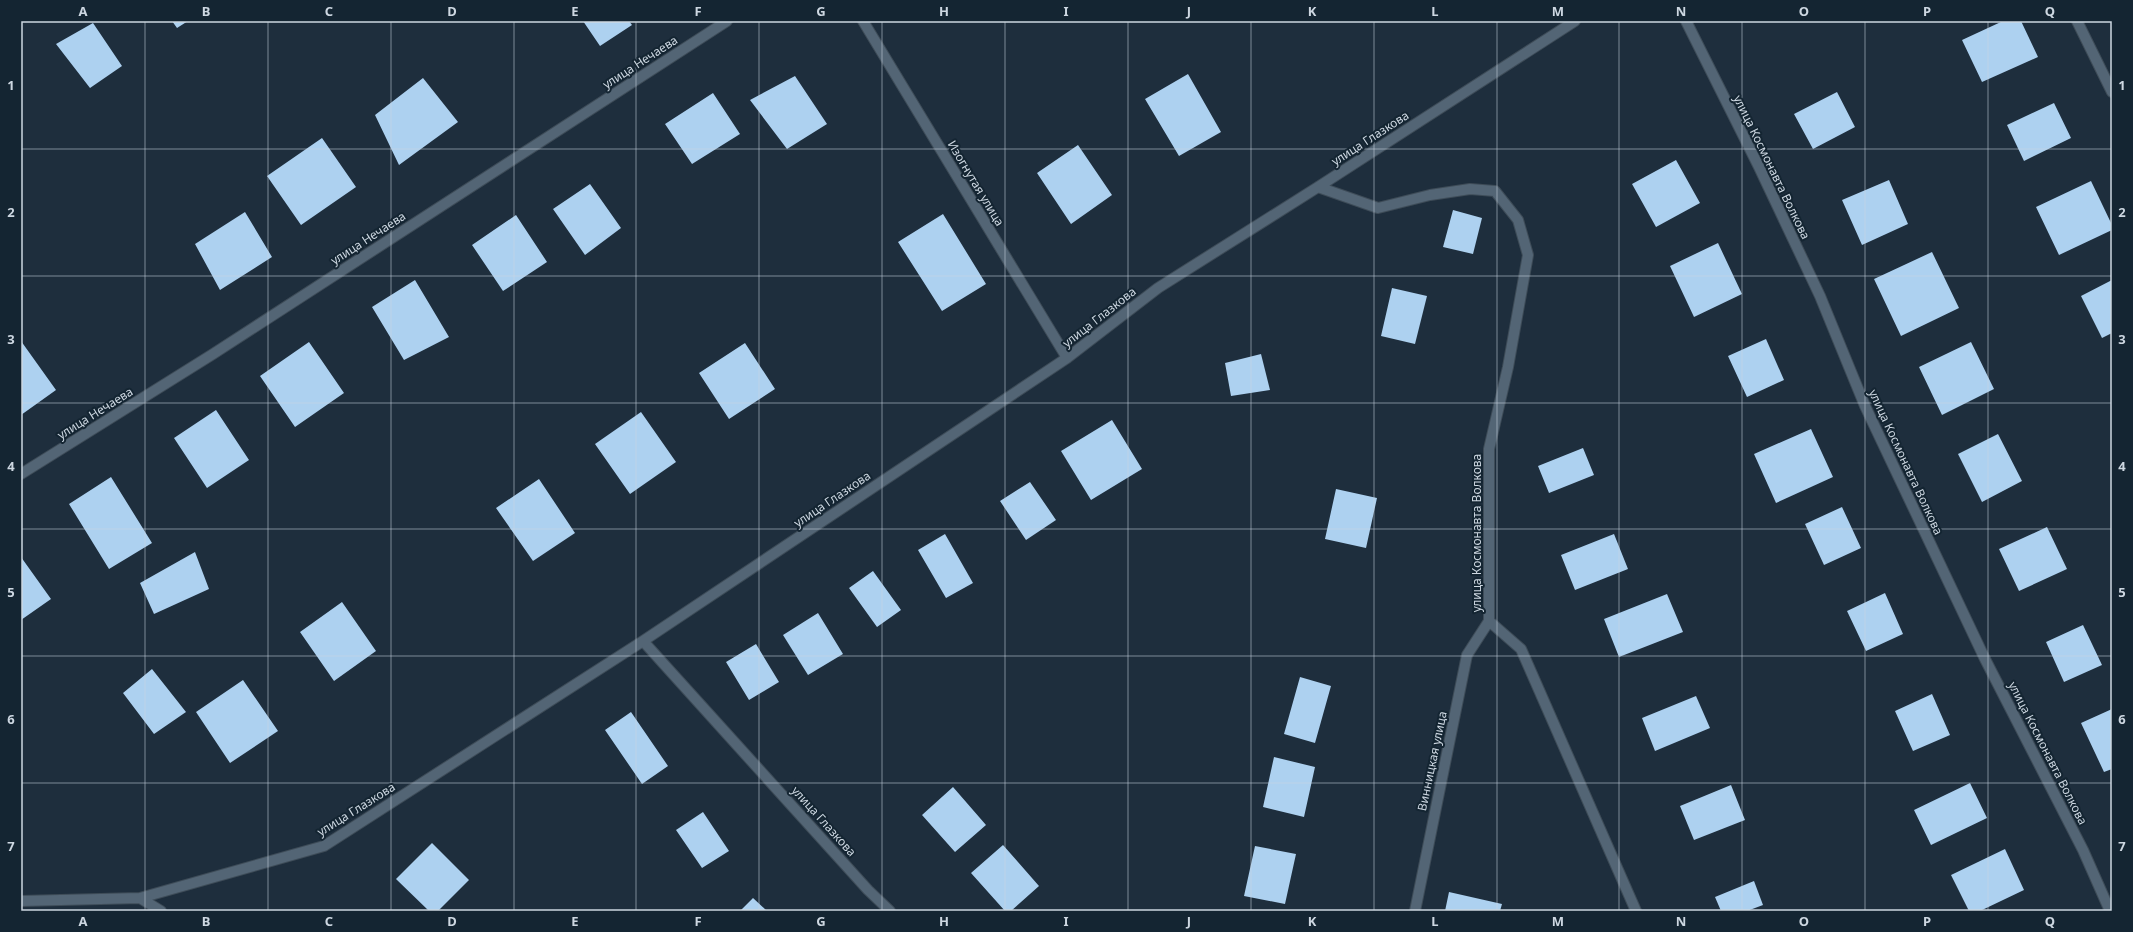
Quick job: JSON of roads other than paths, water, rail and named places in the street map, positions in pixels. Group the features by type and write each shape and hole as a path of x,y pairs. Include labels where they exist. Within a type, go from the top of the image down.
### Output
{"street":[{"name":"улица Нечаева","path":"21,474 213,354 728,21"},
{"name":"Изогнутая улица","path":"863,21 1067,358"},
{"name":"улица Глазкова","path":"21,901 140,898 324,846 643,641 1067,358 1158,288 1318,188 1575,21"},
{"name":"улица Космонавта Волкова","path":"1686,21 1763,174 1820,296 1865,406 1982,652 2083,850 2110,911"},
{"path":"2077,21 2112,92"},
{"name":"улица Космонавта Волкова","path":"1318,188 1378,208 1430,195 1470,188 1495,191 1518,220 1528,255 1508,367 1489,449 1489,621 1521,649 1636,911"},
{"name":"Винницкая улица","path":"1415,911 1467,655 1489,621"},
{"name":"улица Глазкова","path":"643,641 863,884 890,911"},
{"path":"140,898 161,911"}]}
